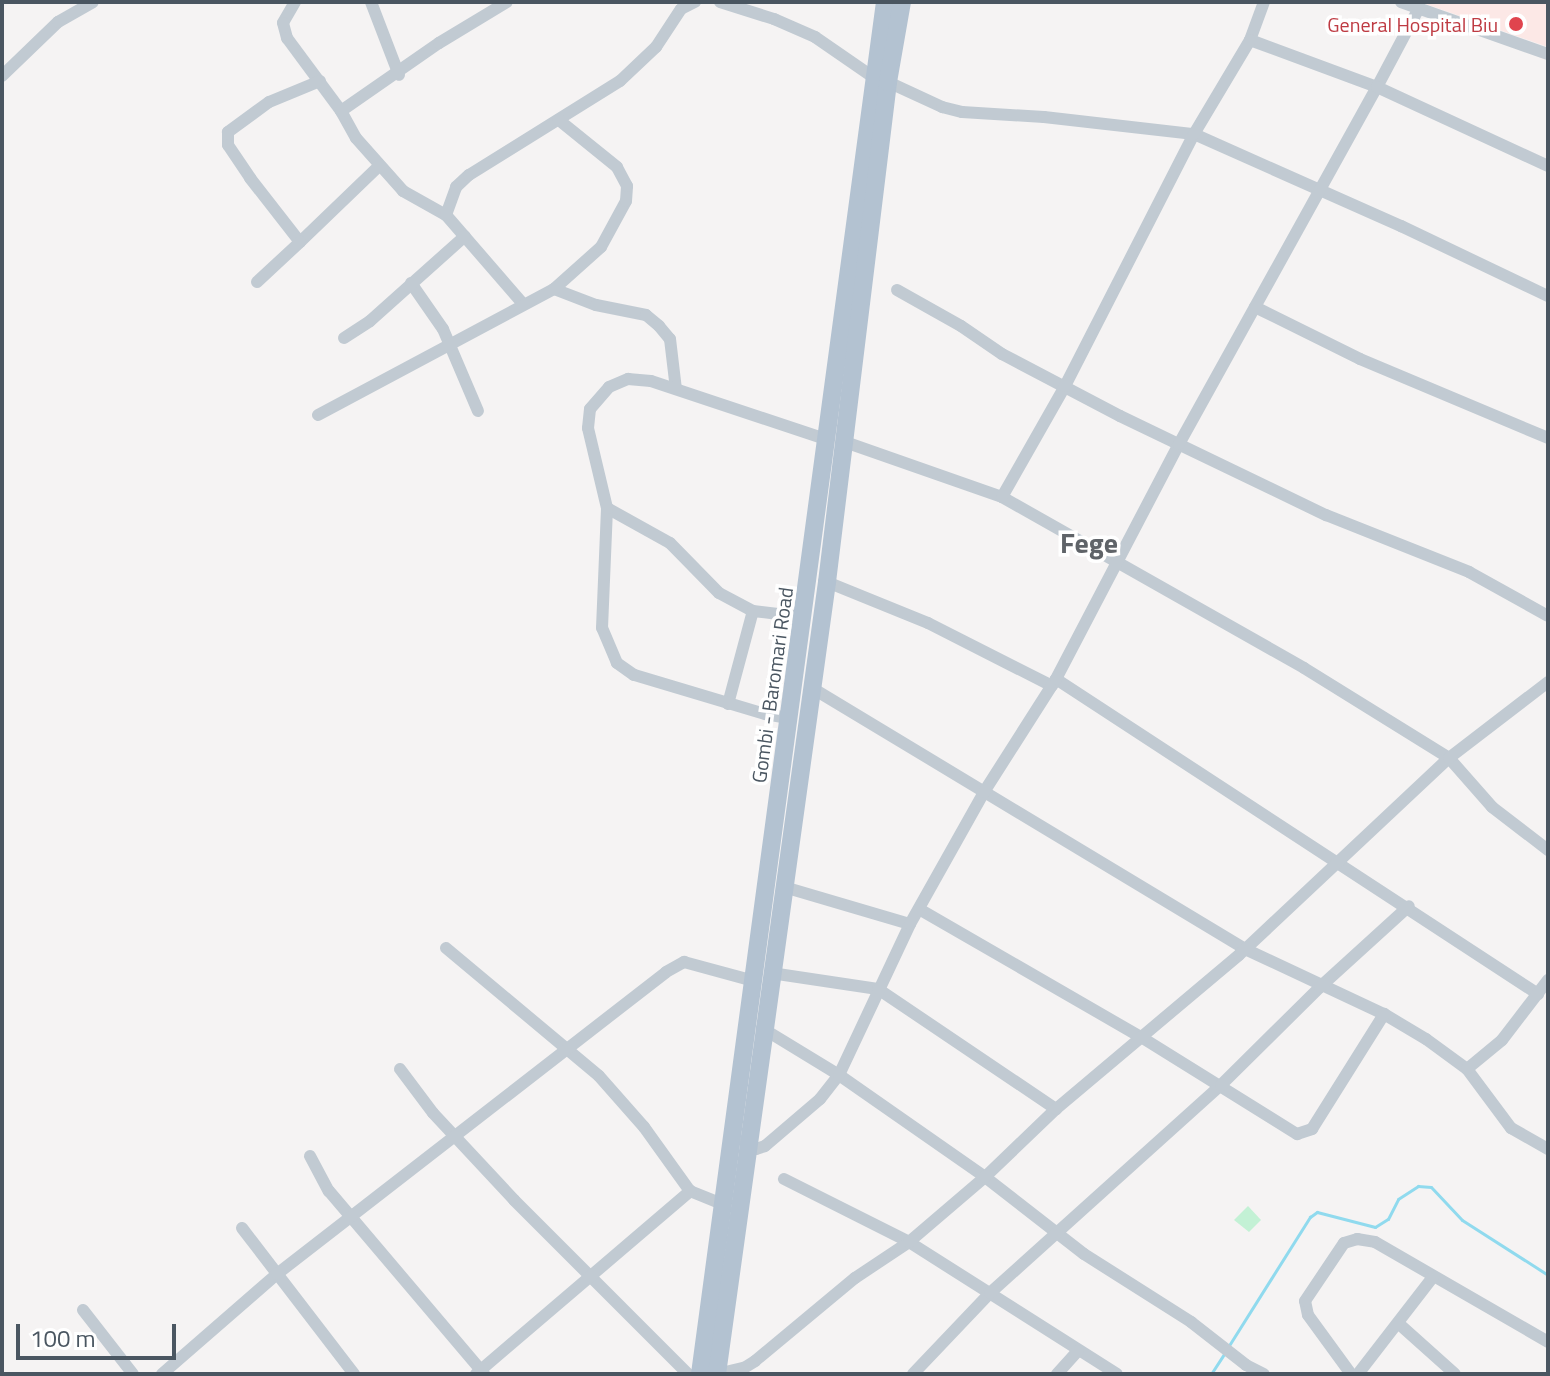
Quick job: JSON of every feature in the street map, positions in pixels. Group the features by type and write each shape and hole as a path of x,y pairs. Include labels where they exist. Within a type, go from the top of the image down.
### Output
{"main road":[{"name":"Gombi - Baromari Road","path":"700,1374 722,1204 762,1028 762,977 784,887 828,573 845,442 881,80 885,2"},
{"name":"Gombi - Baromari Road","path":"717,1374 739,1140 762,977 788,718 825,439 881,80 902,2"},
{"path":"811,557 828,573"}],"street":[{"path":"4,70 58,22 93,2"},
{"path":"295,2 283,23 284,31 341,111 356,138 379,166 420,203 446,215 523,304"},
{"path":"371,2 399,75"},
{"path":"341,111 399,75 439,43 507,2"},
{"path":"446,215 456,187 469,175 620,81 656,47 680,6 695,2"},
{"path":"720,2 774,19 815,37 881,80 942,107 962,112 1044,117 1194,134 1548,296"},
{"path":"1002,497 1065,386 1194,134 1250,40 1264,2"},
{"path":"1401,2 1548,54"},
{"path":"739,1140 756,1149 765,1146 820,1099 839,1075 910,924 984,792 1054,682 1179,444 1419,8"},
{"path":"1250,40 1377,87 1548,166"},
{"path":"300,242 250,178 225,137 269,102 320,81"},
{"path":"318,415 554,289 601,247 626,201 627,186 617,167 559,120"},
{"path":"257,282 379,166"},
{"path":"344,338 360,329 465,236"},
{"path":"411,283 431,307 478,411"},
{"path":"554,289 596,305 646,315 670,339 676,389"},
{"path":"897,290 961,326 1002,354 1179,444 1326,515 1469,572 1548,616"},
{"path":"1255,307 1360,359 1548,438"},
{"path":"788,718 728,704 634,675 617,663 602,628 607,508 588,428 590,409 609,387 628,379 676,389 825,439"},
{"path":"845,442 1002,497 1304,668 1449,758 1492,807 1548,850"},
{"path":"607,508 670,543 719,593 753,611 803,617"},
{"path":"828,573 1054,682 1409,906 1538,994"},
{"path":"728,704 753,611"},
{"path":"717,1374 744,1368 755,1361 855,1278 909,1242 985,1177 1056,1109 1245,949 1449,758 1548,682"},
{"path":"812,688 1245,949 1320,987 1384,1014 1467,1069 1511,1128 1548,1149"},
{"path":"784,887 910,924"},
{"path":"913,1374 990,1293 1221,1085 1320,987 1409,906"},
{"path":"919,909 1141,1037 1297,1134 1306,1134 1341,1085 1384,1014"},
{"path":"446,948 567,1047 623,1102 690,1191 722,1204"},
{"path":"162,1374 277,1274 567,1047 666,972 684,962 762,977 878,989 1056,1109"},
{"path":"1467,1069 1502,1040 1548,980"},
{"path":"762,1028 839,1075 985,1177 1057,1234 1191,1322 1221,1348 1264,1374"},
{"path":"400,1069 433,1113 688,1374"},
{"path":"310,1156 329,1191 480,1373 690,1191"},
{"path":"784,1179 909,1242 1117,1374"},
{"path":"242,1228 354,1374"},
{"path":"1351,1374 1308,1315 1305,1301 1344,1243 1357,1239 1375,1242 1548,1342"},
{"path":"1358,1374 1433,1277"},
{"path":"83,1310 133,1374"},
{"path":"1398,1323 1446,1371"},
{"path":"1057,1374 1078,1351"}],"shaded area":[{"name":"General Hospital Biu","path":"1420,2 1548,2 1548,47"}],"green space":[{"path":"1248,1206 1261,1220 1249,1232 1234,1220"}],"waterway":[{"path":"1228,1347 1310,1217 1317,1212 1375,1227 1388,1219 1398,1199 1418,1186 1431,1187 1462,1220 1548,1275"},
{"path":"1211,1374 1224,1354"}],"place":[{"name":"General Hospital Biu","path":"1516,24"}],"district":[{"name":"Fege","path":"1089,543"}]}
